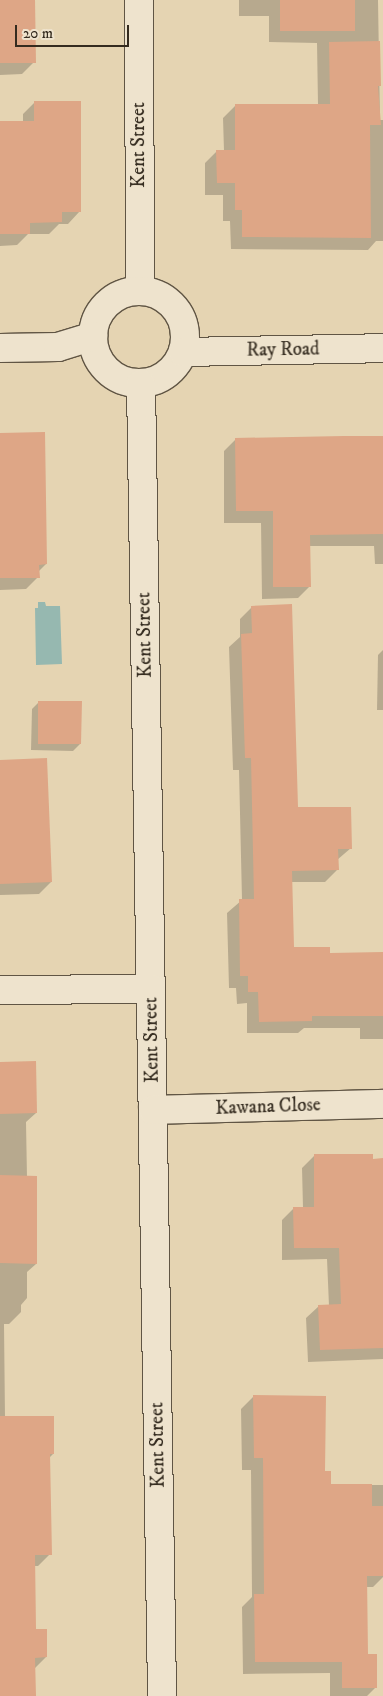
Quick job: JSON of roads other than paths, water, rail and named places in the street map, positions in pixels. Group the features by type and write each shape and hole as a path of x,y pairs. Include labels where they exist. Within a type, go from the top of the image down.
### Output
{"street":[{"name":"Kent Street","path":"139,0 140,291"},
{"path":"140,291 154,294 167,300 177,310 183,323 186,337 183,352 177,364 167,374 154,381 141,384 119,378 102,364 94,351 93,336 95,322 102,309 112,299 126,293 140,291"},
{"path":"0,348 58,347 93,336"},
{"name":"Ray Road","path":"183,352 383,348"},
{"name":"Kent Street","path":"141,384 162,1696"},
{"path":"0,990 152,989"},
{"name":"Kawana Close","path":"153,1110 383,1104"}],"water":[{"path":"38,602 45,602 46,606 60,606 62,664 36,665 35,608 38,608"}]}
